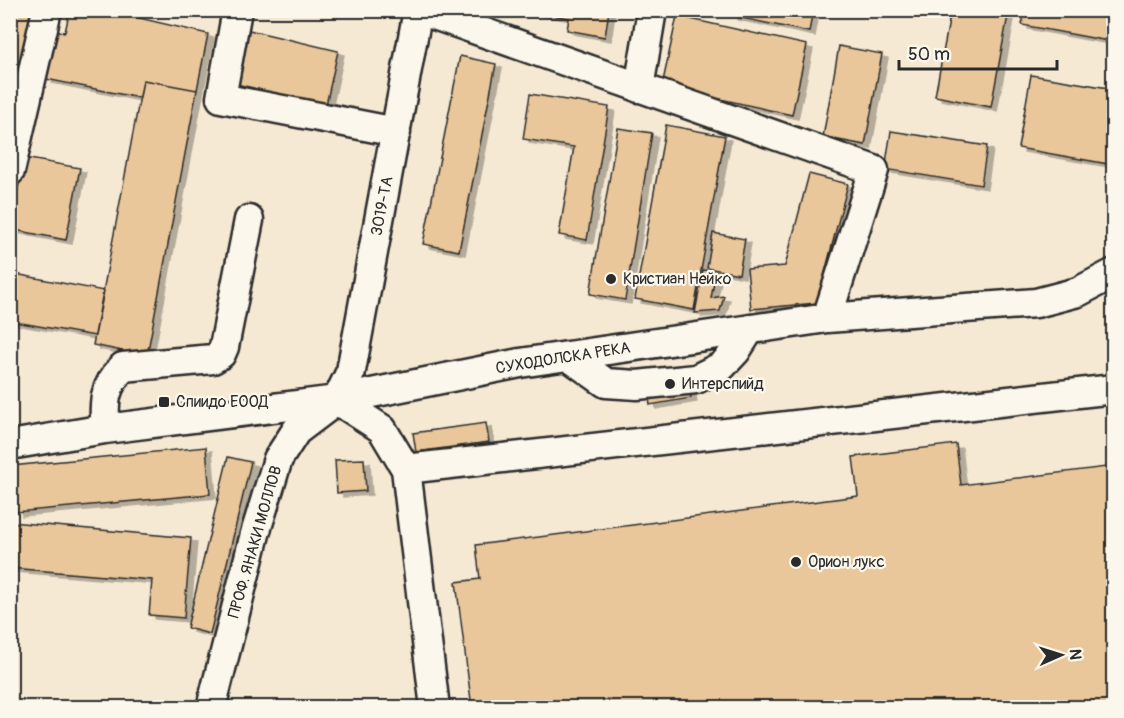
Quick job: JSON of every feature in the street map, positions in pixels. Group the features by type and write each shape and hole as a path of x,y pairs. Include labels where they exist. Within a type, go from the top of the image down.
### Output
{"street":[{"path":"10,171 47,10"},
{"path":"237,10 221,98 396,132"},
{"path":"419,10 874,170 826,318"},
{"name":"3019-ТА","path":"337,399 351,371 419,10"},
{"path":"639,88 652,10"},
{"path":"105,429 104,399 111,380 123,367 213,359 221,354 249,220"},
{"name":"СУХОДОЛСКА РЕКА","path":"10,445 105,429 337,399 520,363 826,318 1036,303 1078,292 1113,273"},
{"path":"568,356 606,383 637,385 696,379 722,366 736,351 750,329"},
{"path":"406,469 1113,389"},
{"path":"337,399 382,429 406,469 435,708"},
{"name":"ПРОФ. ЯНАКИ МОЛЛОВ","path":"211,708 255,534 278,459 296,431 337,399"}],"shaded area":[{"path":"11,11 1113,11 1113,707 11,707"}],"building":[{"path":"10,10 32,10 10,122"},
{"path":"70,10 105,10 208,34 197,90 143,80 140,98 46,79 57,31 65,32"},
{"path":"526,10 609,10 605,37 567,30 569,18"},
{"path":"733,10 813,10 809,32 732,16"},
{"path":"951,10 1009,10 991,107 935,96"},
{"path":"1025,10 1114,10 1114,42 1022,25"},
{"path":"677,16 807,45 792,115 662,86"},
{"path":"249,30 338,51 326,105 236,84"},
{"path":"839,46 882,54 865,145 823,137"},
{"path":"460,56 496,64 459,251 423,244"},
{"path":"1031,75 1114,89 1114,165 1018,148"},
{"path":"143,80 197,90 147,356 93,345"},
{"path":"530,94 609,107 587,240 559,235 574,147 523,139"},
{"path":"666,125 725,136 694,310 635,299"},
{"path":"618,128 652,133 625,300 590,294"},
{"path":"891,131 987,146 981,185 885,169"},
{"path":"24,158 80,168 66,240 10,229"},
{"path":"809,174 848,184 817,303 751,309 747,269 785,266"},
{"path":"713,233 745,239 739,274 707,268"},
{"path":"703,270 716,272 711,298 724,296 720,311 695,313"},
{"path":"10,273 104,291 95,336 10,321"},
{"path":"687,371 691,398 650,405 646,378"},
{"path":"486,423 489,442 416,452 413,433"},
{"name":"Орион лукс","path":"956,444 961,485 1114,466 1114,708 472,708 456,582 480,579 476,545 858,496 853,457"},
{"path":"206,447 210,494 16,512 11,466"},
{"path":"228,457 251,462 210,634 187,628"},
{"path":"364,459 366,491 337,493 335,460"},
{"path":"10,522 191,538 184,618 149,615 152,580 10,568"}],"place":[{"name":"Кристиан Нейко","path":"611,279"},
{"name":"Интерспийд","path":"670,384"},
{"name":"Спиидо ЕООД","path":"164,402"},
{"name":"Орион лукс","path":"796,562"}]}
